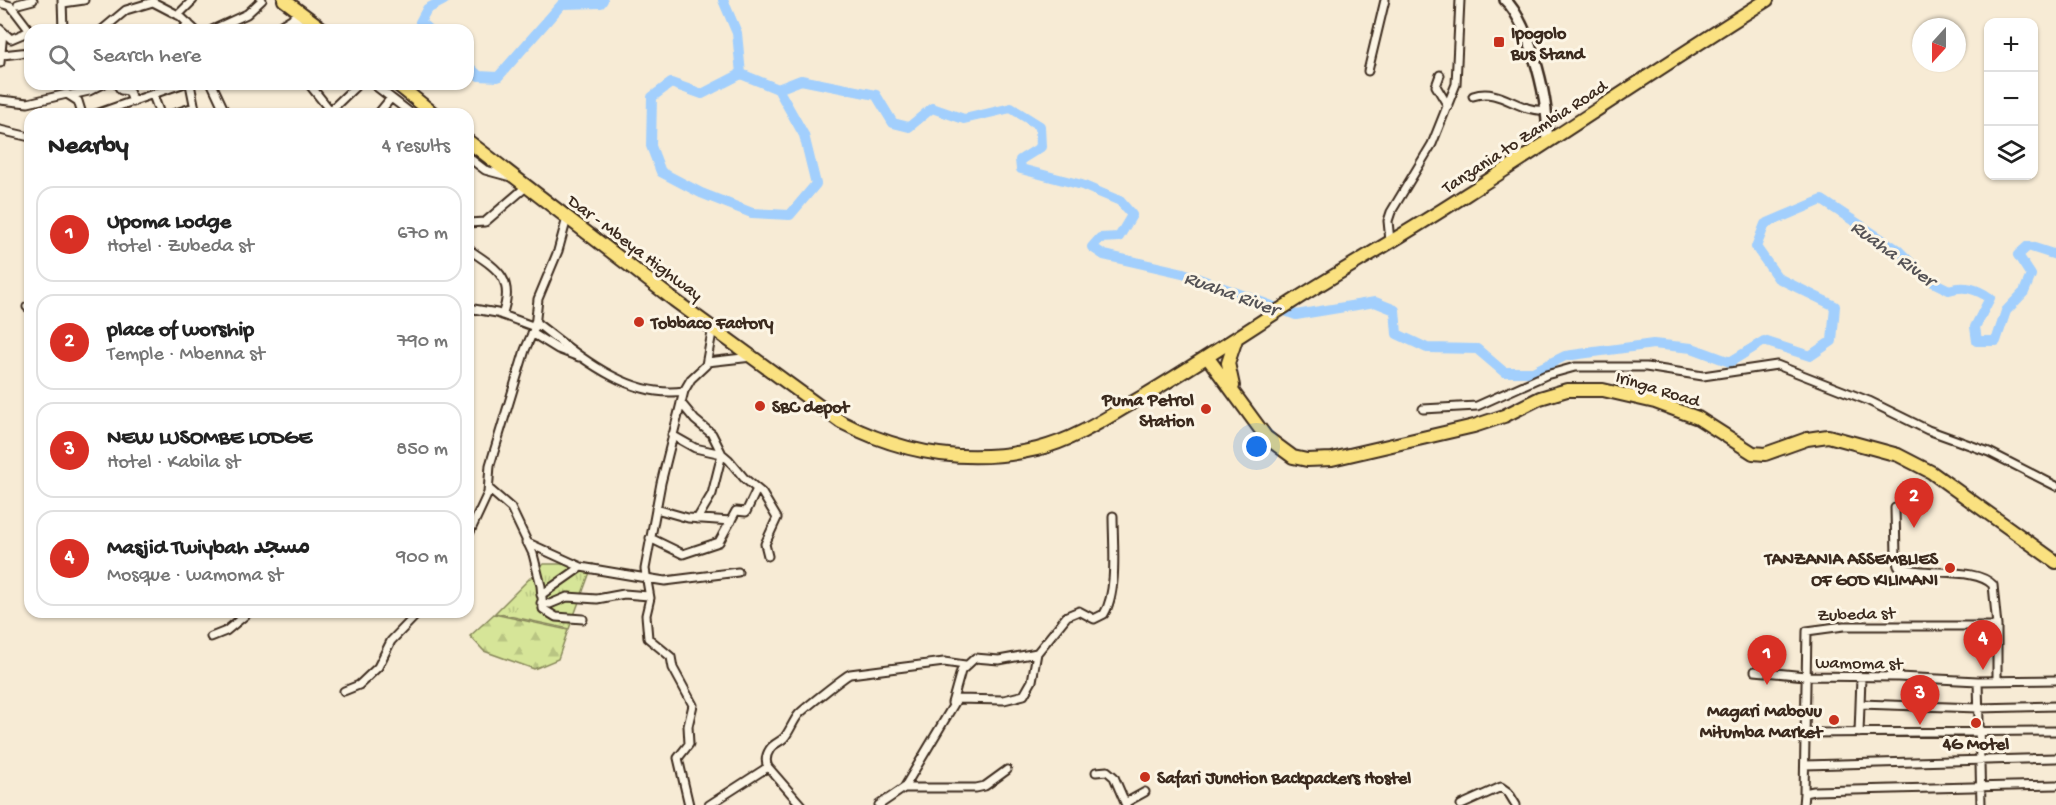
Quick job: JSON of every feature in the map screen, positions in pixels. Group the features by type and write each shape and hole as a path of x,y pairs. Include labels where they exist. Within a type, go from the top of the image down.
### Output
{"highway":[{"path":"284,0 297,15 313,24"},
{"name":"Tanzania to Zambia Road","path":"1241,335 1767,0"},
{"path":"404,90 427,108"},
{"name":"Dar - Mbeya Highway","path":"474,146 811,402 865,435 913,450 968,458 1009,454 1055,444 1083,432 1186,369 1212,356 1241,335"},
{"path":"1225,376 1228,363 1241,335"},
{"path":"1212,356 1225,376"},
{"path":"1186,369 1208,370 1225,376"},
{"name":"Iringa Road","path":"1225,376 1266,437 1280,450 1293,457 1320,461 1474,426 1504,417 1540,398 1567,390 1603,390 1661,404 1698,417 1753,453 1765,454 1807,439 1828,436 1898,455 1931,472 2056,562"}],"main road":[{"path":"1505,0 1515,10 1525,28 1549,123 1546,142"}],"street":[{"path":"0,3 11,6 33,0"},
{"path":"63,24 62,1 84,0"},
{"path":"178,15 193,0"},
{"path":"225,24 247,14 262,0"},
{"path":"1368,71 1385,0"},
{"path":"1390,241 1388,221 1395,202 1425,157 1457,80 1460,0"},
{"path":"108,24 119,14 145,3 160,4 188,24"},
{"path":"17,5 26,24"},
{"path":"283,24 297,15 303,24"},
{"path":"1,31 11,39 24,34"},
{"path":"1,31 1,59 24,53"},
{"path":"1440,75 1436,86 1448,105"},
{"path":"69,90 69,94 79,103 80,108"},
{"path":"0,100 28,103 91,90"},
{"path":"121,90 129,91 132,102"},
{"path":"114,108 166,90"},
{"path":"191,90 194,108"},
{"path":"215,90 223,108"},
{"path":"314,90 329,108"},
{"path":"336,108 352,90"},
{"path":"381,90 404,108"},
{"path":"1473,96 1495,94 1522,107 1546,110"},
{"path":"153,95 158,108"},
{"path":"383,108 391,98"},
{"path":"0,130 24,136"},
{"path":"474,161 494,174 516,178"},
{"path":"474,223 485,222 527,186"},
{"path":"474,523 489,489 490,465 534,328 538,299 558,251 567,218"},
{"path":"474,256 497,270 507,288 509,297 502,315"},
{"path":"474,309 502,315 534,328 581,358 638,387 661,391 684,391"},
{"path":"688,805 685,781 679,771 678,758 689,744 688,726 693,705 673,668 671,657 648,638 649,596 646,578 650,538 672,435 684,391 707,362 713,327"},
{"path":"534,328 558,349 581,358"},
{"path":"707,362 752,357"},
{"path":"1423,408 1477,406 1546,375 1575,367 1646,367 1703,376 1777,365 1869,401 1928,430 1989,452 2056,486"},
{"path":"681,403 695,420 712,434 722,454 767,500 777,518 765,544 768,556"},
{"path":"672,435 695,448 722,454"},
{"path":"697,519 712,494 722,454"},
{"path":"489,489 511,508 536,566 541,603 545,611 556,617 583,619"},
{"path":"650,538 683,554 718,542 736,511 747,510 757,489"},
{"path":"1895,508 1898,566 1987,580 1994,592 1997,626 1997,681"},
{"path":"656,509 697,519 731,521"},
{"path":"952,703 963,698 1004,700 1024,694 1032,681 1037,653 1071,613 1079,611 1098,619 1108,608 1112,582 1113,516"},
{"path":"526,542 581,567 666,581 738,572"},
{"path":"541,595 581,567"},
{"path":"541,603 550,604 567,597 597,599 624,594 649,596"},
{"path":"211,637 226,631 242,618"},
{"path":"344,691 359,686 378,667 391,641 413,618"},
{"name":"Zubeda st","path":"1803,805 1806,733 1805,636 1807,631 1844,626 1997,626"},
{"path":"879,805 904,788 940,730 952,703 957,680 965,665 978,657 999,660 1037,653"},
{"path":"801,805 768,767 766,760 770,749 785,737 800,713 833,688 843,676 887,668 944,662 965,665"},
{"name":"wamoma st","path":"1755,672 1805,676 1978,681 2056,680"},
{"path":"1860,734 1861,677"},
{"path":"1978,681 1980,805"},
{"path":"1860,704 1978,708 2056,706"},
{"path":"1806,733 2056,731"},
{"path":"1805,765 2056,758"},
{"path":"709,805 768,767"},
{"path":"904,788 976,788 985,786 1007,770"},
{"path":"1096,772 1107,771 1112,774 1126,804 1145,792"},
{"path":"1804,793 2056,785"},
{"path":"1461,805 1485,792 1501,787 1508,792 1516,805"}],"green space":[{"path":"544,564 593,564 569,629 495,613"},
{"path":"494,614 568,630 558,659 534,669 484,651 470,636"}],"waterway":[{"name":"Ruaha River","path":"422,24 420,22 427,9 444,0"},
{"name":"Ruaha River","path":"474,71 479,76 498,77 562,4 601,3 603,0"},
{"name":"Ruaha River","path":"723,0 737,33 741,74 778,89 801,80 876,95 893,123 909,127 932,108 964,119 1011,108 1040,126 1041,147 1020,160 1021,169 1082,185 1120,201 1132,215 1119,237 1100,238 1092,247 1104,255 1183,273 1296,315 1375,302 1395,310 1397,334 1427,348 1477,349 1504,372 1533,372 1565,356 1653,344 1692,348 1730,362 1764,341 1810,356 1832,341 1835,306 1778,278 1756,247 1765,224 1822,200 1898,250 1927,279 1949,290 1971,289 1990,298 1975,327 1977,341 1996,341 2006,311 2024,292 2031,275 2018,255 2028,246 2056,255"},
{"name":"Ruaha River","path":"741,74 702,94 671,83 652,97 651,146 661,172 701,193 752,213 790,215 816,184 804,135 778,89"}],"place":[{"name":"Ipogolo Bus Stand","path":"1499,42"},
{"name":"Tobbaco Factory","path":"639,322"},
{"name":"SBC depot","path":"760,406"},
{"name":"Puma Petrol Station","path":"1206,409"},
{"name":"place of worship","path":"1914,528"},
{"name":"TANZANIA ASSEMBLIES OF GOD KILIMANI","path":"1950,568"},
{"name":"Masjid Twiybah مسجد","path":"1983,670"},
{"name":"Upoma Lodge","path":"1767,685"},
{"name":"Magari Mabovu Mitumba Market","path":"1834,720"},
{"name":"4G Motel","path":"1976,723"},
{"name":"NEW LUSOMBE LODGE","path":"1920,725"},
{"name":"Safari Junction Backpackers Hostel","path":"1145,777"}]}
